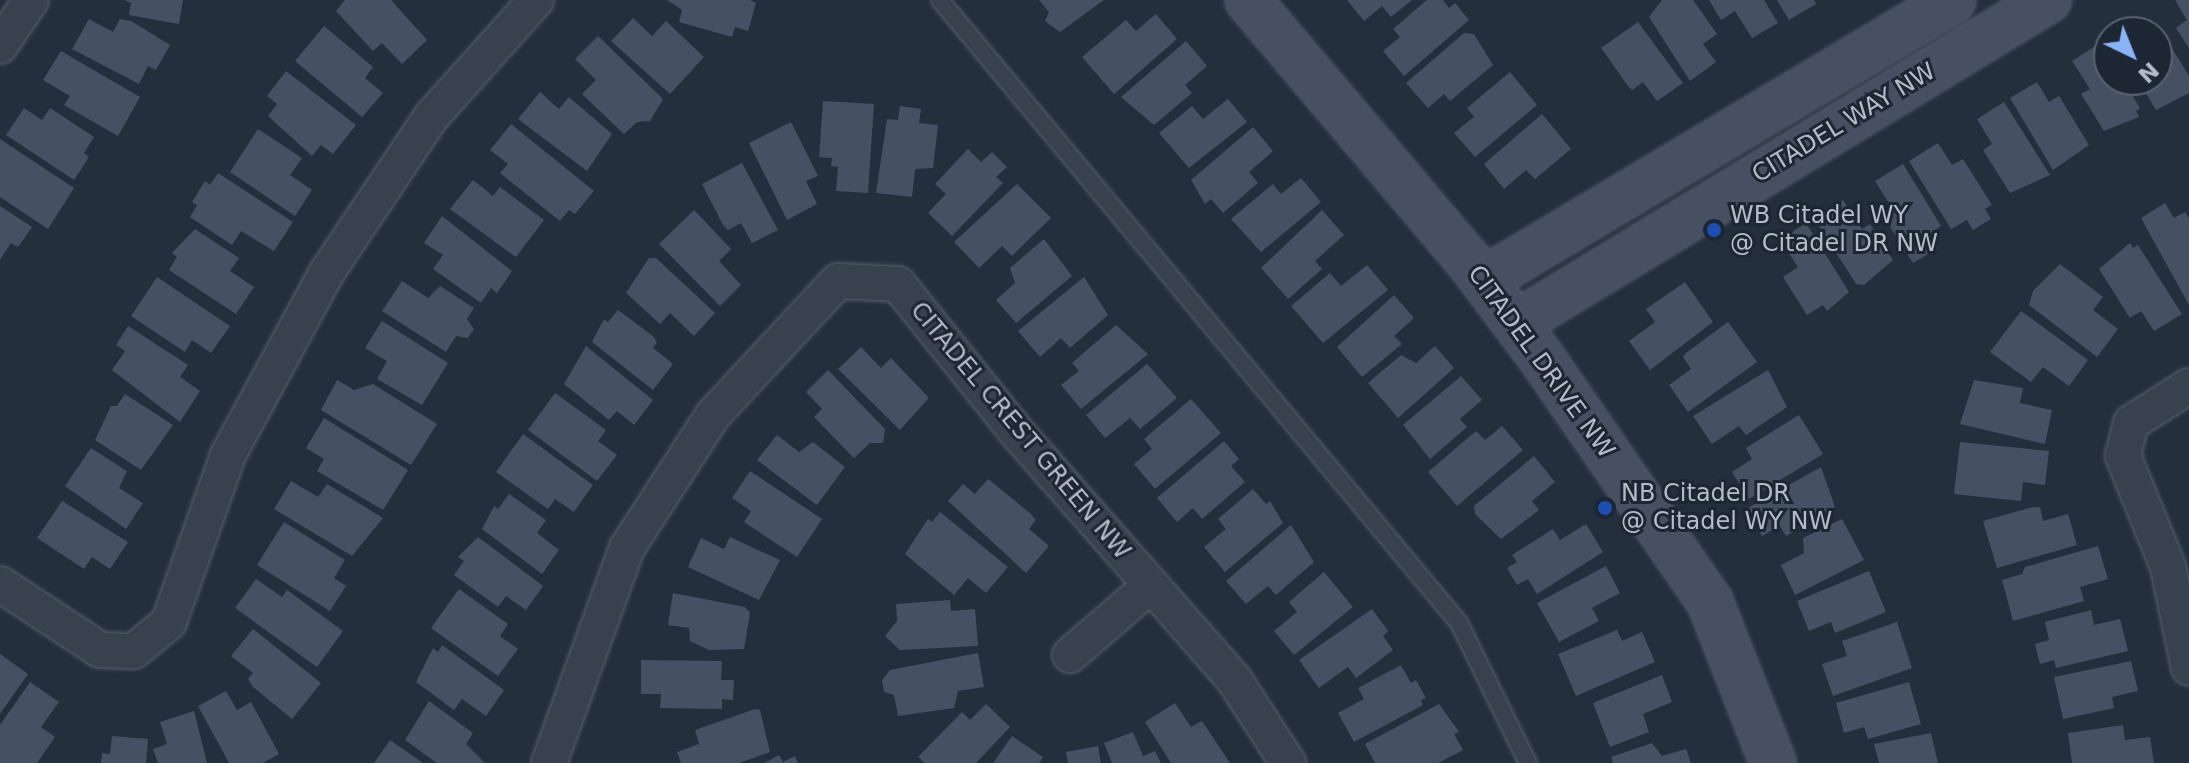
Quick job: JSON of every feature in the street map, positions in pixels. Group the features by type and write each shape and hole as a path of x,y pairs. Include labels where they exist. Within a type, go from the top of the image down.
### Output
{"street":[{"path":"0,46 31,0"},
{"path":"0,584 100,650 134,651 169,622 228,455 327,272 432,116 536,0"},
{"name":"CITADEL DRIVE NW","path":"1248,0 1484,280 1710,602 1773,763"},
{"name":"CITADEL WAY NW","path":"1484,280 1953,0"},
{"name":"CITADEL WAY NW","path":"1517,323 2028,5"},
{"name":"CITADEL CREST GREEN NW","path":"554,761 627,548 713,415 838,281 898,284 1150,586 1235,681 1288,763"},
{"path":"2189,386 2131,423 2123,456 2168,567 2189,668"},
{"path":"1070,655 1150,586"}],"lane":[{"path":"940,0 1459,623 1528,763"}],"building":[{"path":"125,0 183,0 179,24 129,15 131,3"},
{"path":"345,0 391,0 427,40 402,64 382,43 373,51 336,11"},
{"path":"667,0 750,0 756,3 748,31 735,27 732,37 679,22 682,10"},
{"path":"1039,0 1104,0 1060,32 1045,21 1049,12"},
{"path":"1347,0 1412,0 1391,17 1382,6 1364,21"},
{"path":"1427,0 1443,0 1449,8 1455,3 1469,20 1404,76 1383,51 1400,37 1393,29"},
{"path":"1662,0 1693,0 1717,34 1703,44 1716,62 1690,81 1649,17"},
{"path":"1709,0 1764,0 1778,23 1752,38 1735,11 1721,20"},
{"path":"1777,0 1814,0 1816,4 1789,20"},
{"path":"2175,0 2189,0 2189,48 2176,28 2187,20"},
{"path":"1156,14 1177,39 1114,94 1082,57 1126,20 1136,31"},
{"path":"633,18 652,36 666,21 704,57 670,94 611,41"},
{"path":"89,19 113,32 120,19 131,21 170,45 156,70 148,66 139,84 72,49"},
{"path":"1638,22 1683,83 1657,101 1643,82 1632,90 1601,48"},
{"path":"324,26 373,67 365,78 383,93 362,117 295,61"},
{"path":"1464,33 1474,34 1493,65 1450,101 1444,94 1428,108 1406,83"},
{"path":"598,36 663,99 650,121 637,122 624,134 582,94 596,80 575,59"},
{"path":"1186,41 1207,66 1185,85 1192,93 1154,125 1121,97"},
{"path":"2093,48 2093,96 2133,96 2140,108 2136,111 2139,117 2104,131 2081,94 2090,89 2072,61"},
{"path":"2173,50 2189,76 2189,93 2156,110 2148,96 2173,96"},
{"path":"61,51 140,97 118,136 64,105 70,96 43,80"},
{"path":"286,71 356,125 333,154 321,145 312,156 268,116 277,104 267,96"},
{"path":"1510,72 1537,105 1475,157 1454,133 1474,117 1467,108"},
{"path":"2037,82 2049,102 2059,96 2089,145 2053,170 2010,98"},
{"path":"540,92 559,109 569,97 612,134 587,171 518,119"},
{"path":"1228,99 1247,122 1189,168 1159,133 1192,106 1203,119"},
{"path":"823,101 874,104 868,193 836,191 838,167 831,166 832,158 819,157"},
{"path":"2004,102 2050,175 2010,193 1983,150 1992,144 1977,119"},
{"path":"900,106 921,109 919,123 938,125 933,168 915,169 912,197 876,193 887,119 898,120"},
{"path":"24,108 42,120 50,108 94,137 84,153 89,157 74,180 6,135"},
{"path":"1542,114 1571,149 1535,179 1526,170 1504,189 1484,164"},
{"path":"791,122 818,176 806,181 817,204 787,220 749,143"},
{"path":"511,124 594,191 575,214 569,210 560,221 500,173 508,164 490,150"},
{"path":"1253,127 1273,151 1249,172 1258,183 1223,213 1211,199 1205,204 1191,180"},
{"path":"258,129 302,158 290,175 312,190 295,216 230,172"},
{"path":"0,139 74,188 48,229 0,197"},
{"path":"1938,143 1952,165 1963,159 1992,205 1985,209 1991,219 1973,230 1967,220 1951,229 1909,161"},
{"path":"968,149 981,162 992,152 1007,167 996,177 1003,183 952,236 928,213 946,194 935,184"},
{"path":"742,163 778,230 752,243 741,223 728,230 723,225 702,184"},
{"path":"1903,164 1941,226 1929,234 1938,248 1913,263 1880,211 1890,205 1875,181"},
{"path":"218,173 293,222 274,251 241,231 232,245 190,217 197,205 192,202 205,181 210,185"},
{"path":"1301,178 1321,202 1261,252 1231,219 1273,184 1281,194"},
{"path":"473,180 493,196 500,187 544,220 516,257 450,209"},
{"path":"1017,184 1051,218 1012,256 1002,246 979,268 954,242"},
{"path":"1843,200 1862,229 1870,224 1893,260 1864,285 1856,284 1814,218"},
{"path":"2165,203 2174,218 2185,212 2189,218 2189,305 2141,218"},
{"path":"0,206 32,227 18,247 11,243 0,260"},
{"path":"694,210 731,249 719,261 741,285 720,306 659,244"},
{"path":"1322,210 1344,235 1315,261 1322,269 1288,299 1261,268"},
{"path":"442,216 512,271 497,293 491,288 481,303 433,269 443,255 424,243"},
{"path":"1806,223 1849,292 1827,311 1823,305 1807,315 1783,277 1798,267 1780,240"},
{"path":"195,229 239,258 230,271 254,287 236,314 169,270 177,257 172,253"},
{"path":"1044,239 1072,276 1016,323 996,300 1015,283 1010,268"},
{"path":"2130,243 2133,248 2138,245 2182,314 2154,331 2141,311 2130,318 2099,269"},
{"path":"649,258 656,258 715,313 694,336 670,313 660,324 626,293"},
{"path":"2060,264 2103,297 2093,310 2118,329 2097,357 2029,305 2033,291"},
{"path":"1367,265 1388,290 1323,343 1291,306 1330,273 1341,286"},
{"path":"157,277 230,326 211,353 192,340 185,352 131,316"},
{"path":"1084,277 1108,315 1070,348 1061,338 1040,357 1018,331"},
{"path":"402,281 428,298 440,286 474,308 467,319 474,329 468,338 456,336 446,352 382,311"},
{"path":"1685,282 1713,322 1650,370 1629,341 1655,322 1646,309"},
{"path":"1394,295 1414,318 1394,336 1402,344 1362,377 1337,347"},
{"path":"618,310 653,336 657,342 653,348 673,364 653,390 592,342 604,319 608,322"},
{"path":"2021,311 2088,360 2069,386 2043,367 2031,382 1990,352"},
{"path":"382,321 448,363 422,405 377,379 387,361 365,348"},
{"path":"1728,322 1757,362 1688,412 1669,385 1691,369 1683,357 1686,353"},
{"path":"1116,325 1148,354 1081,409 1061,385 1079,371 1072,363"},
{"path":"128,326 188,365 180,377 200,391 180,422 112,370 125,351 116,345"},
{"path":"586,346 653,400 634,425 617,411 609,420 564,384"},
{"path":"1435,346 1454,368 1398,418 1368,383 1401,355 1416,363"},
{"path":"861,347 881,368 891,358 929,398 900,430 838,369"},
{"path":"1147,364 1177,398 1140,429 1130,418 1105,438 1086,415"},
{"path":"828,370 885,429 883,443 870,443 854,458 814,417 822,409 806,392"},
{"path":"1768,370 1787,407 1746,435 1739,426 1712,444 1693,416"},
{"path":"1461,376 1482,400 1460,419 1467,427 1430,459 1403,425"},
{"path":"337,380 354,390 373,384 437,424 411,465 321,410"},
{"path":"1974,380 2023,388 2020,403 2052,410 2045,444 1960,424"},
{"path":"555,393 606,430 598,441 617,455 597,481 528,430"},
{"path":"125,394 173,425 141,470 95,440 111,406 117,406"},
{"path":"1191,399 1221,433 1155,489 1134,464 1152,449 1144,439"},
{"path":"1799,415 1823,454 1749,499 1732,472 1752,459 1746,448"},
{"path":"324,418 408,470 383,510 317,471 324,459 306,448"},
{"path":"1502,426 1523,450 1457,506 1428,472 1476,431 1485,440"},
{"path":"523,434 593,485 574,512 555,499 548,509 496,472"},
{"path":"777,435 799,452 813,442 845,467 817,505 757,460"},
{"path":"1224,441 1239,459 1231,466 1245,482 1202,519 1193,508 1177,522 1157,498"},
{"path":"1960,442 2049,451 2045,485 2023,482 2021,501 1954,494"},
{"path":"91,448 127,471 119,488 143,503 126,529 65,486"},
{"path":"1534,456 1555,482 1532,501 1539,510 1501,539 1475,514 1474,506"},
{"path":"1821,467 1835,507 1786,536 1780,526 1762,536 1746,509"},
{"path":"750,471 822,519 797,557 744,522 751,511 732,498"},
{"path":"988,479 1030,513 1036,520 1029,529 1049,546 1026,573 948,501 963,484 975,494"},
{"path":"291,481 318,497 327,484 383,518 352,556 274,509"},
{"path":"1253,489 1266,504 1270,501 1283,523 1225,572 1204,547 1226,529 1218,519"},
{"path":"509,494 546,520 537,533 559,550 542,574 482,529 494,506 498,509"},
{"path":"62,501 128,542 110,569 92,557 84,569 37,538"},
{"path":"2040,507 2043,521 2068,514 2077,545 1997,568 1983,521"},
{"path":"940,512 1008,567 986,593 968,578 954,595 905,554 928,519 932,522"},
{"path":"1842,519 1864,560 1795,595 1781,565 1804,553 1803,538"},
{"path":"284,522 345,560 334,578 346,586 330,611 257,565"},
{"path":"1586,524 1603,552 1537,594 1528,579 1517,585 1507,568 1517,562 1512,555 1553,529 1560,540"},
{"path":"1291,525 1314,562 1276,595 1268,586 1246,604 1226,581"},
{"path":"478,537 543,586 526,610 506,596 498,607 454,575 464,561 458,557"},
{"path":"730,537 780,560 759,600 688,567 701,538 724,549"},
{"path":"2098,546 2108,579 2080,587 2084,601 2013,621 2002,580 2022,574 2025,567"},
{"path":"1606,566 1620,593 1592,608 1599,621 1559,642 1537,603"},
{"path":"1869,571 1886,612 1835,633 1831,622 1809,631 1797,601"},
{"path":"1324,572 1353,607 1294,655 1274,631 1297,612 1289,602"},
{"path":"256,579 282,597 287,590 343,631 317,667 235,608"},
{"path":"459,589 508,624 500,636 518,649 498,676 431,628"},
{"path":"673,593 745,607 750,613 744,649 709,650 690,641 689,628 668,625"},
{"path":"950,600 951,611 975,609 978,646 900,650 885,636 897,621 896,604"},
{"path":"1372,609 1388,631 1383,636 1393,650 1356,678 1348,667 1319,688 1299,660"},
{"path":"2091,610 2094,625 2120,619 2128,651 2056,668 2054,660 2040,664 2035,644 2049,640 2045,622"},
{"path":"1897,622 1912,668 1833,696 1822,664 1847,656 1842,641"},
{"path":"253,629 321,683 292,719 253,687 248,679 253,673 231,656"},
{"path":"1617,630 1622,641 1642,632 1655,662 1576,696 1558,654"},
{"path":"442,645 504,690 486,716 462,699 454,710 416,682 433,648 438,652"},
{"path":"978,653 984,687 958,691 954,708 898,716 894,695 884,692 882,680 890,670"},
{"path":"0,654 28,674 0,714"},
{"path":"641,660 722,661 721,680 734,680 733,700 722,699 722,709 660,708 661,694 641,694"},
{"path":"2131,661 2138,691 2112,697 2114,708 2063,719 2054,677"},
{"path":"1401,665 1411,683 1416,680 1426,698 1421,700 1423,705 1354,742 1338,713 1364,699 1358,688"},
{"path":"1662,675 1672,702 1643,714 1649,732 1610,747 1593,703"},
{"path":"30,682 59,702 41,727 55,737 37,763 0,763 0,725"},
{"path":"1909,682 1921,724 1868,739 1864,727 1844,733 1836,703"},
{"path":"226,691 237,710 251,702 279,754 263,763 229,763 198,706"},
{"path":"429,701 473,733 466,744 485,763 437,763 405,740"},
{"path":"1175,703 1191,727 1202,721 1230,763 1171,763 1145,722"},
{"path":"986,704 1010,727 976,763 925,763 918,757 962,712 970,720"},
{"path":"1439,704 1459,732 1454,734 1463,750 1438,763 1375,763 1365,744"},
{"path":"755,709 760,710 770,752 739,763 681,763 677,752 699,744 695,730"},
{"path":"194,711 207,763 158,763 153,749 167,744 160,722"},
{"path":"2123,725 2125,740 2150,737 2154,763 2072,763 2068,733"},
{"path":"1133,732 1143,756 1155,751 1161,763 1112,763 1104,743"},
{"path":"1931,733 1938,763 1879,763 1874,744"},
{"path":"112,736 148,739 146,763 101,763 102,753 110,754"},
{"path":"1012,736 1043,757 1039,763 993,763"},
{"path":"390,740 423,763 374,763"},
{"path":"1652,743 1662,756 1686,749 1691,763 1613,763 1611,757"},
{"path":"1098,746 1101,763 1068,763 1066,752"},
{"path":"779,755 783,762 795,756 798,763 764,763"}],"place":[{"name":"WB Citadel WY @ Citadel DR NW","path":"1714,230"},
{"name":"NB Citadel DR @ Citadel WY NW","path":"1605,508"}]}
